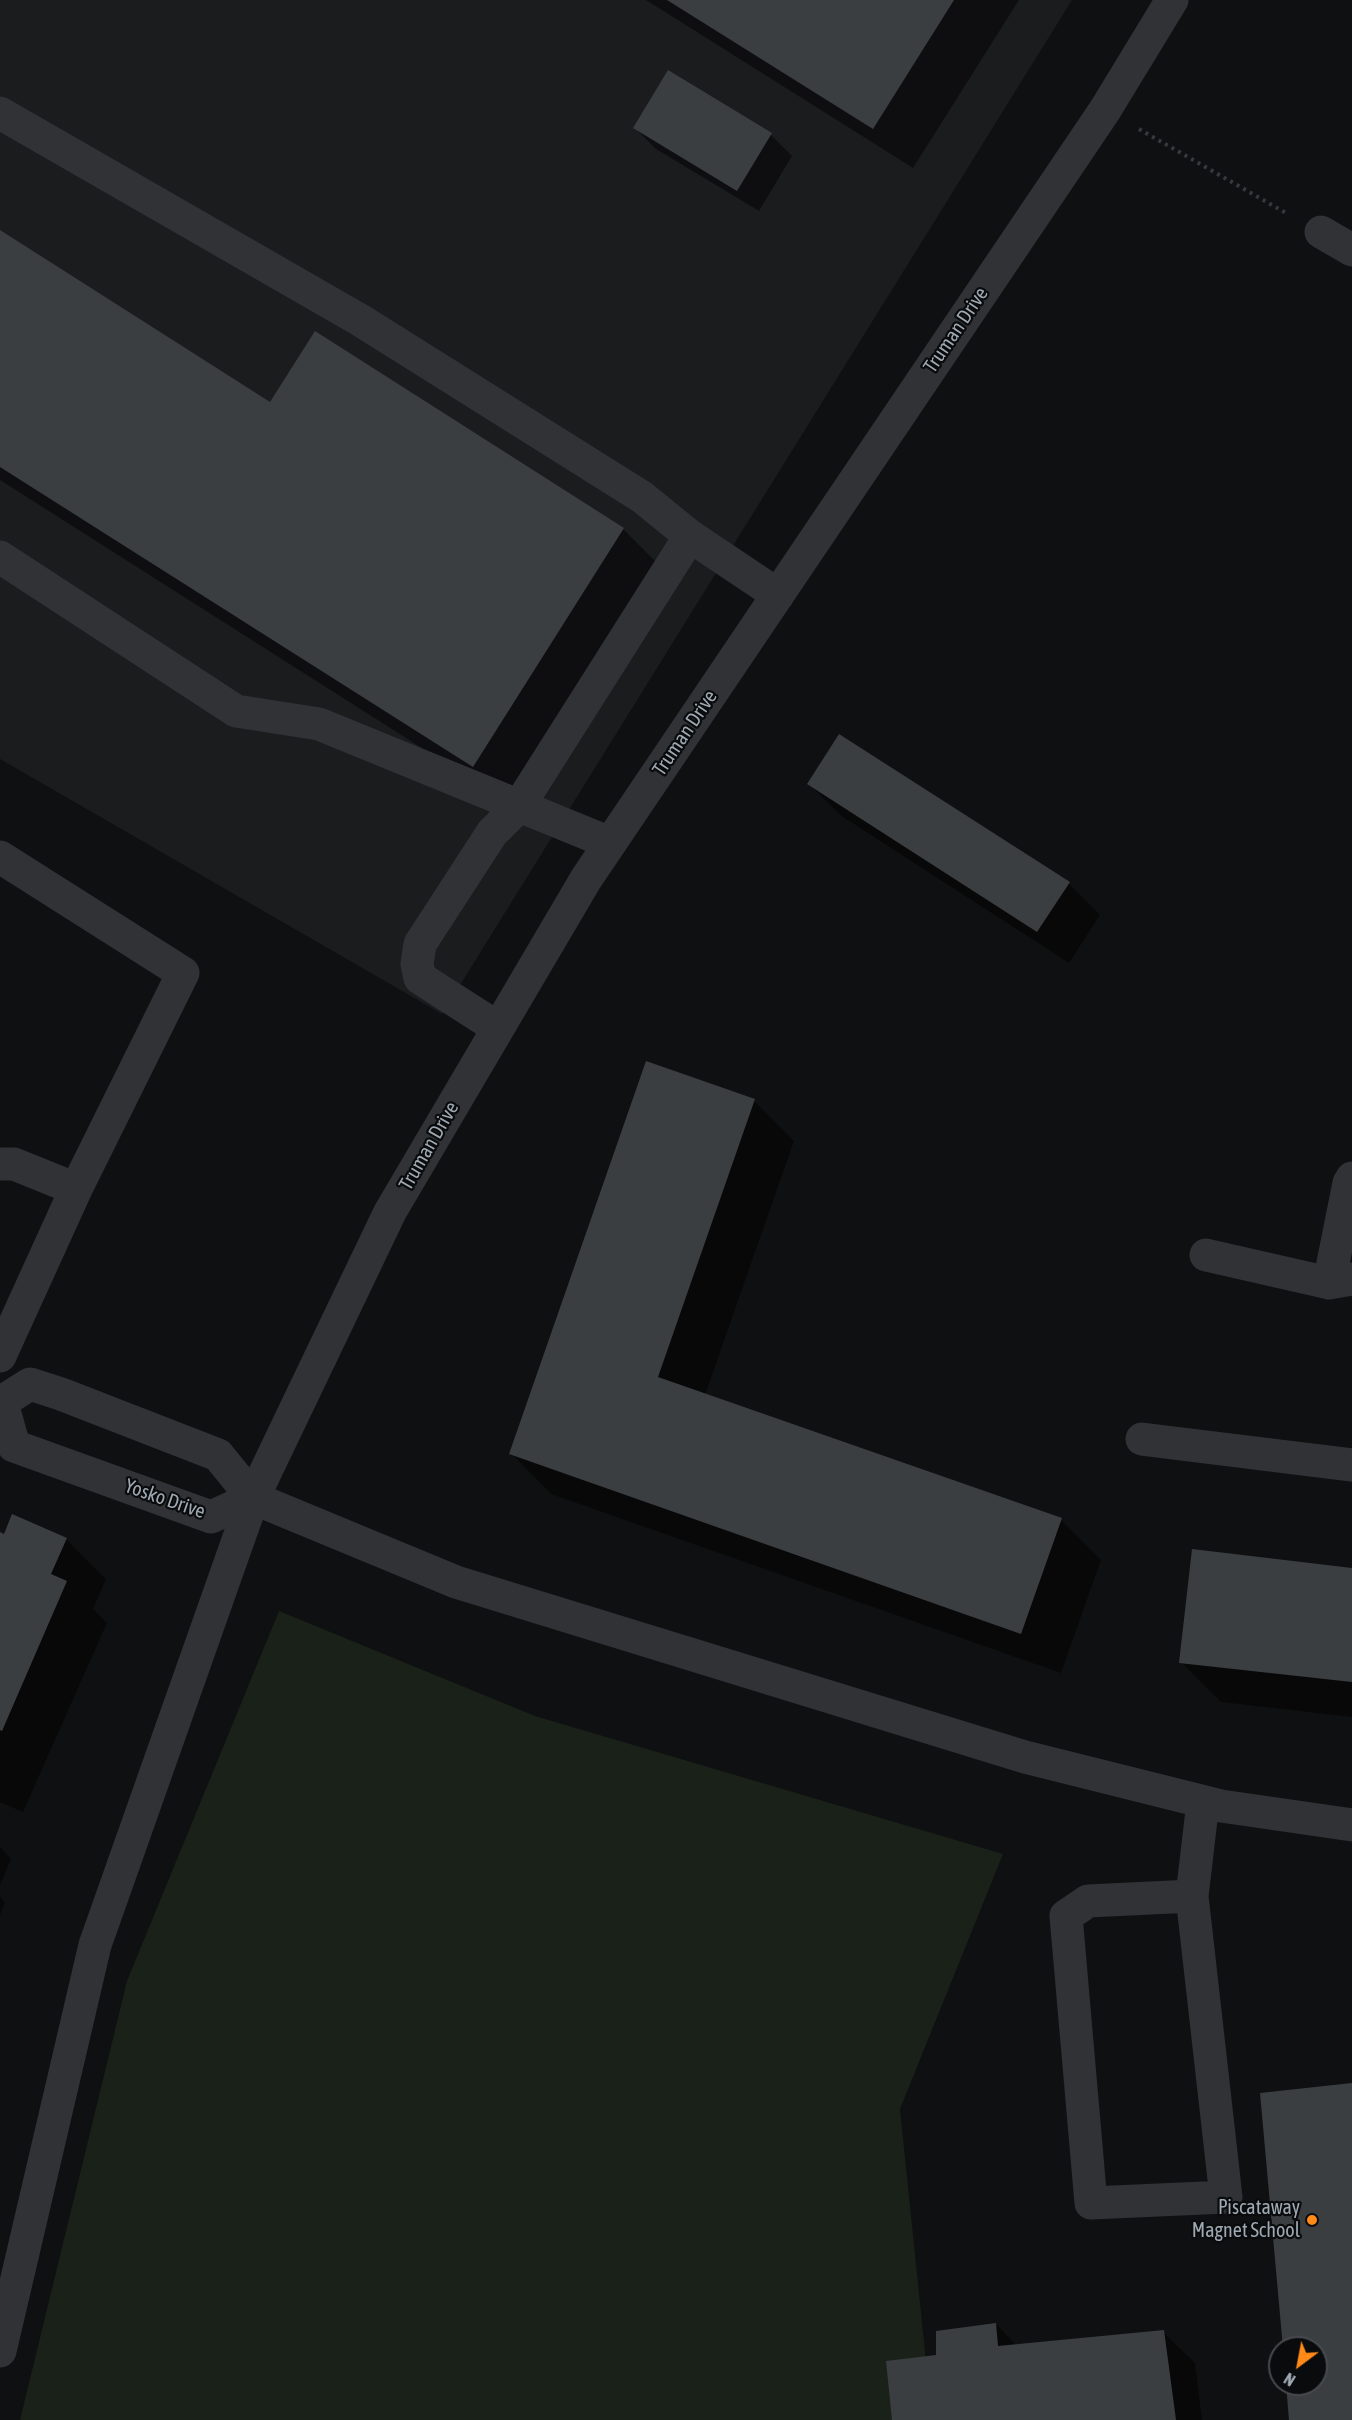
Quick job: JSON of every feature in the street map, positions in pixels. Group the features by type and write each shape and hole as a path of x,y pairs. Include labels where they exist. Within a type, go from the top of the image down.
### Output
{"street":[{"name":"Truman Drive","path":"0,2352 95,1945 253,1498 390,1212 586,879 1105,110 1172,0"},
{"path":"0,113 360,320 642,497 690,536 778,595"},
{"path":"1321,232 1352,250"},
{"path":"498,1028 420,978 417,964 420,944 492,833 519,806 690,536"},
{"path":"0,557 236,711 319,724 610,843"},
{"path":"0,858 183,973 75,1189 0,1356"},
{"path":"0,1164 14,1164 75,1189"},
{"path":"1206,1256 1340,1281 1349,1184 1352,1178"},
{"name":"Yosko Drive","path":"30,1384 62,1394 218,1455 253,1498 212,1517 14,1446 1,1403 30,1384"},
{"path":"1142,1439 1352,1465"},
{"path":"253,1498 456,1582 1025,1757 1221,1806 1352,1825"},
{"path":"1192,1896 1088,1901 1066,1916 1091,2203 1226,2197 1192,1896 1203,1802"}],"path":[{"path":"1105,110 1321,232"}],"shaded area":[{"path":"0,0 1072,0 442,1014 0,759"},
{"path":"279,1611 535,1716 1003,1854 900,2109 932,2420 20,2420 127,1981"}],"building":[{"path":"667,0 954,0 873,129"},
{"path":"668,70 772,133 737,191 633,128"},
{"path":"0,230 270,402 315,331 624,528 473,767 0,467"},
{"path":"839,734 1070,882 1037,932 807,784"},
{"path":"646,1061 755,1099 658,1377 1062,1518 1021,1634 509,1454"},
{"path":"12,1514 67,1538 51,1574 67,1581 2,1731 0,1730 0,1532 4,1534"},
{"path":"1192,1549 1352,1568 1352,1682 1179,1663"},
{"name":"Piscataway Magnet School","path":"1352,2083 1352,2420 1289,2420 1287,2396 1328,2396 1328,2336 1282,2336 1260,2093"},
{"path":"996,2323 998,2346 1164,2330 1176,2420 892,2420 886,2361 936,2355 936,2331"}],"place":[{"name":"Piscataway Magnet School","path":"1312,2220"}]}
